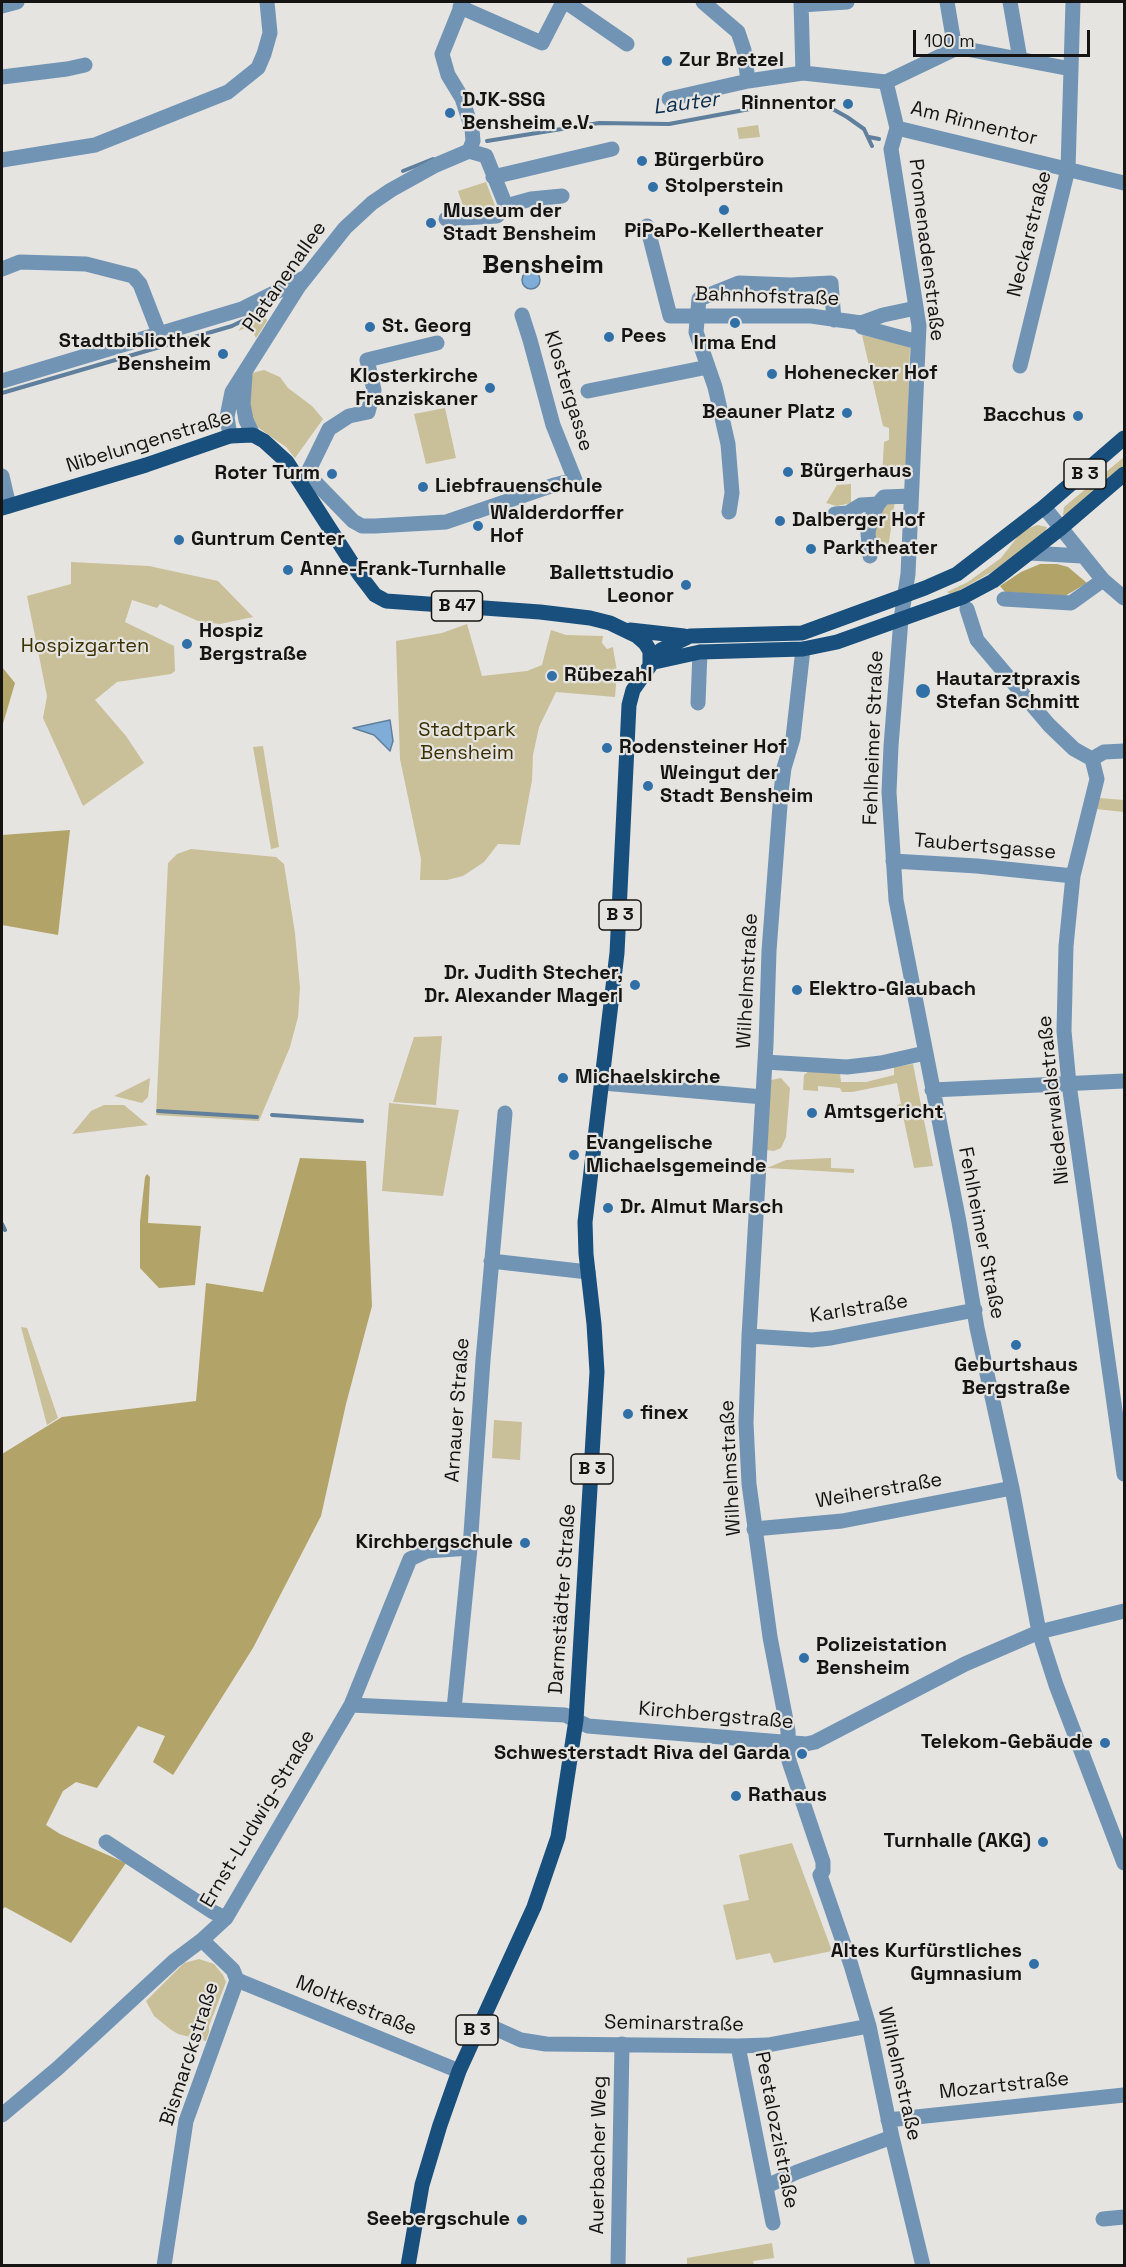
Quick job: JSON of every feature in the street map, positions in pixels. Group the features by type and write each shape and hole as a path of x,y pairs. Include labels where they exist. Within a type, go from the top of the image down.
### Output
{"main road":[{"name":"Nibelungenstraße","path":"5,507 146,465 230,436 253,435 264,441 287,462 305,483 359,574 375,595 386,601 590,618 622,629"},
{"name":"B 3","path":"650,663 667,645 690,636 802,633 957,574 1044,507 1125,438"},
{"name":"B 3","path":"650,663 700,652 803,649 837,642 963,597 993,581 1125,474"},
{"name":"B 47","path":"622,629 690,636"},
{"path":"622,629 650,663"},
{"name":"Darmstädter Straße","path":"408,2265 422,2185 459,2071 534,1907 558,1838 576,1720 597,1372 585,1222 603,1083 618,937 629,705 633,690 650,663"}],"street":[{"path":"2,6 17,2"},
{"path":"2,160 94,145 228,92 258,68 270,33 267,2"},
{"path":"506,206 486,156 469,151 472,129 462,98 448,75 442,54 461,4 542,43 564,2 627,44"},
{"path":"703,2 738,32 744,50 748,81"},
{"path":"803,73 801,3 847,2"},
{"path":"947,2 955,49"},
{"path":"1010,2 1020,59"},
{"name":"Neckarstraße","path":"1020,366 1068,169 1073,2"},
{"path":"669,99 748,81 803,73 886,82 955,49 967,48 1071,69"},
{"path":"2,77 85,65"},
{"name":"Am Rinnentor","path":"886,82 897,128 1125,183"},
{"name":"Promenadenstraße","path":"897,128 891,149 916,308 913,341 911,496 906,595"},
{"path":"493,177 612,149"},
{"name":"Platanenallee","path":"230,436 227,417 232,392 306,277 345,228 372,203 405,182 469,151"},
{"path":"446,219 497,216 506,206 531,199 562,196"},
{"name":"Bahnhofstraße","path":"647,226 670,316 811,316 861,323 883,315 916,308"},
{"path":"2,269 20,262 86,264 133,276 140,284 159,333"},
{"path":"2,381 242,309 306,277"},
{"path":"729,512 732,493 729,444 696,332 699,299 739,283 791,285 831,283 834,320"},
{"name":"Klostergasse","path":"305,483 317,484 353,521 362,526 375,526 446,522 575,480 553,425 522,315"},
{"name":"Bahnhofstraße","path":"861,323 862,327 913,341"},
{"path":"305,483 328,429 349,417 368,412 374,390 367,360 437,343"},
{"path":"588,392 708,367"},
{"name":"Platanenallee","path":"246,372 243,404 246,420 253,435"},
{"path":"2,476 5,507"},
{"path":"870,556 868,533 878,504 884,497 911,496"},
{"path":"835,514 848,513 861,505 878,504"},
{"path":"1044,507 1103,580 1125,598"},
{"path":"1029,553 1082,556"},
{"path":"1004,599 1071,603 1103,580"},
{"name":"Fehlheimer Straße","path":"906,595 901,619 889,792 896,900 1039,1632 1056,1685 1125,1863"},
{"path":"967,609 977,640 1049,725 1074,749 1092,759 1104,752 1125,751"},
{"name":"Wilhelmstraße","path":"803,649 794,728 781,792 770,951 746,1423 754,1529 789,1743 789,1761 823,1862 823,1871 820,1875 869,2026 888,2120 923,2265"},
{"path":"698,703 700,652"},
{"name":"Niederwaldstraße","path":"1092,759 1097,779 1073,876 1064,985 1064,1031 1069,1084 1125,1474"},
{"name":"Taubertsgasse","path":"893,861 977,866 1073,876"},
{"path":"765,1062 848,1067 881,1063 925,1053"},
{"path":"932,1090 1125,1081"},
{"path":"603,1083 763,1097"},
{"name":"Arnauer Straße","path":"454,1710 470,1548 504,1113"},
{"path":"491,1261 588,1272"},
{"name":"Karlstraße","path":"749,1336 812,1340 831,1338 975,1310"},
{"name":"Weiherstraße","path":"754,1529 842,1521 1012,1488"},
{"name":"Ernst-Ludwig-Straße","path":"2,2115 58,2068 174,1961 226,1918 351,1705 410,1559 427,1551 470,1548"},
{"name":"Kirchbergstraße","path":"351,1705 565,1715 588,1726 789,1743 815,1742 965,1664 1039,1632 1125,1611"},
{"path":"106,1842 213,1912 226,1918"},
{"name":"Bismarckstraße","path":"164,2265 186,2121 237,1980 233,1970 202,1940"},
{"name":"Moltkestraße","path":"237,1980 459,2071"},
{"name":"Seminarstraße","path":"481,2022 521,2040 546,2044 738,2046 768,2045 869,2026"},
{"name":"Auerbacher Weg","path":"618,2264 622,2044"},
{"name":"Pestalozzistraße","path":"738,2046 773,2223"},
{"name":"Mozartstraße","path":"888,2120 1125,2095"},
{"path":"767,2186 797,2172 892,2137"},
{"path":"1103,2219 1125,2217"}],"green space":[{"path":"758,125 760,137 739,139 737,128"},
{"path":"486,182 497,211 474,215 469,207 464,209 458,191"},
{"path":"262,307 267,321 256,338 250,326 238,331 247,321 244,316"},
{"path":"862,335 910,346 906,478 882,476 884,442 889,440 889,428 883,426"},
{"path":"264,370 280,377 288,388 312,406 323,419 295,458 286,447 256,426 249,416 252,373"},
{"path":"445,408 456,458 426,464 414,414"},
{"path":"1124,457 1124,465 1067,515 1063,515 1064,507"},
{"path":"851,484 851,503 837,506 826,503 837,485"},
{"path":"895,500 888,549 878,555 874,533 885,501"},
{"path":"1037,525 1047,527 1045,532 995,570 951,595 947,592 968,582 1001,558 1019,535"},
{"name":"Hospizgarten","path":"71,562 149,566 218,581 253,617 220,624 198,621 160,604 157,608 132,600 125,622 174,646 175,671 171,674 117,682 95,700 126,736 144,763 83,806 43,718 47,696 27,596 71,584"},
{"name":"Stadtpark Bensheim","path":"467,624 482,676 527,671 542,665 551,630 566,635 603,636 602,643 607,649 613,647 617,671 615,697 556,692 539,727 520,845 498,844 484,862 463,876 447,880 420,880 421,859 400,759 396,641 442,633"},
{"path":"263,746 279,847 271,849 253,747"},
{"path":"1099,798 1124,800 1124,812 1096,809"},
{"path":"191,849 276,857 284,864 295,933 300,988 298,1017 290,1047 259,1121 156,1115 168,863 177,854"},
{"path":"442,1036 436,1105 393,1102 414,1037"},
{"path":"913,1064 933,1166 914,1168 902,1111 898,1111 897,1105 901,1104 897,1083 852,1092 842,1092 840,1088 818,1086 818,1091 803,1090 804,1075 809,1071 840,1073 841,1082 866,1082 894,1075 894,1067"},
{"path":"150,1078 148,1097 142,1103 114,1096"},
{"path":"781,1078 790,1088 786,1137 781,1148 774,1151 766,1150 771,1080"},
{"path":"389,1103 459,1110 443,1196 382,1191"},
{"path":"104,1105 124,1105 148,1125 72,1134 91,1111"},
{"path":"831,1158 831,1168 854,1169 854,1173 767,1168 786,1160"},
{"path":"21,1327 27,1328 58,1418 47,1425"},
{"path":"494,1420 522,1422 520,1460 492,1458"},
{"path":"792,1843 832,1951 774,1963 770,1953 736,1960 723,1905 749,1900 739,1855"},
{"path":"199,1959 214,1964 226,1982 209,2026 206,2041 178,2034 170,2029 154,2016 146,2001 184,1963"},
{"path":"772,2243 774,2258 753,2261 754,2265 687,2265 687,2258"}],"shaded area":[{"path":"1040,564 1057,564 1068,567 1087,583 1065,596 1005,592 1000,586 1021,572"},
{"path":"2,667 15,683 2,727"},
{"path":"70,830 58,935 2,925 2,835"},
{"path":"300,1158 366,1161 372,1306 346,1404 321,1516 253,1648 173,1775 153,1762 165,1736 138,1726 97,1788 76,1782 63,1791 46,1825 60,1834 126,1863 71,1943 5,1907 2,1910 2,1454 62,1417 196,1401 206,1283 263,1292"},
{"path":"147,1174 150,1177 148,1223 201,1226 195,1285 159,1288 140,1268 140,1222"}],"water":[{"path":"531,271 537,274 540,280 537,286 531,289 525,286 522,280 525,274"},
{"path":"390,720 393,741 390,751 374,735 353,728"}],"waterway":[{"name":"Lauter","path":"487,141 599,123 669,124 766,106 798,103 829,107 847,117 864,129 872,146"},
{"path":"869,137 879,139"},
{"name":"Lauter","path":"403,171 433,159"},
{"name":"Lauter","path":"2,393 232,326 246,319"},
{"path":"158,1111 257,1117"},
{"path":"272,1115 362,1121"},
{"path":"2,1224 5,1230"}],"place":[{"name":"Zur Bretzel","path":"667,61"},
{"name":"Rinnentor","path":"848,104"},
{"name":"DJK-SSG Bensheim e.V.","path":"450,113"},
{"name":"Bürgerbüro","path":"642,161"},
{"name":"Stolperstein","path":"653,187"},
{"name":"PiPaPo-Kellertheater","path":"724,210"},
{"name":"Museum der Stadt Bensheim","path":"431,223"},
{"name":"Irma End","path":"735,323"},
{"name":"St. Georg","path":"370,327"},
{"name":"Pees","path":"609,337"},
{"name":"Stadtbibliothek Bensheim","path":"223,354"},
{"name":"Hohenecker Hof","path":"772,374"},
{"name":"Klosterkirche Franziskaner","path":"490,388"},
{"name":"Beauner Platz","path":"847,413"},
{"name":"Bacchus","path":"1078,416"},
{"name":"Bürgerhaus","path":"788,472"},
{"name":"Roter Turm","path":"332,474"},
{"name":"Liebfrauenschule","path":"423,487"},
{"name":"Dalberger Hof","path":"780,521"},
{"name":"Walderdorffer Hof","path":"478,526"},
{"name":"Guntrum Center","path":"179,540"},
{"name":"Parktheater","path":"811,549"},
{"name":"Anne-Frank-Turnhalle","path":"288,570"},
{"name":"Ballettstudio Leonor","path":"686,585"},
{"name":"Hospiz Bergstraße","path":"187,644"},
{"name":"Rübezahl","path":"552,676"},
{"name":"Hautarztpraxis Stefan Schmitt","path":"923,691"},
{"name":"Rodensteiner Hof","path":"607,748"},
{"name":"Weingut der Stadt Bensheim","path":"648,786"},
{"name":"Dr. Judith Stecher, Dr. Alexander Magerl","path":"635,985"},
{"name":"Elektro-Glaubach","path":"797,990"},
{"name":"Michaelskirche","path":"563,1078"},
{"name":"Amtsgericht","path":"812,1113"},
{"name":"Evangelische Michaelsgemeinde","path":"574,1155"},
{"name":"Dr. Almut Marsch","path":"608,1208"},
{"name":"Geburtshaus Bergstraße","path":"1016,1345"},
{"name":"finex","path":"628,1414"},
{"name":"Kirchbergschule","path":"525,1543"},
{"name":"Polizeistation Bensheim","path":"804,1658"},
{"name":"Telekom-Gebäude","path":"1105,1743"},
{"name":"Schwesterstadt Riva del Garda","path":"802,1754"},
{"name":"Rathaus","path":"736,1796"},
{"name":"Turnhalle (AKG)","path":"1043,1842"},
{"name":"Altes Kurfürstliches Gymnasium","path":"1034,1964"},
{"name":"Seebergschule","path":"522,2220"}],"district":[{"name":"Bensheim","path":"543,266"}]}
